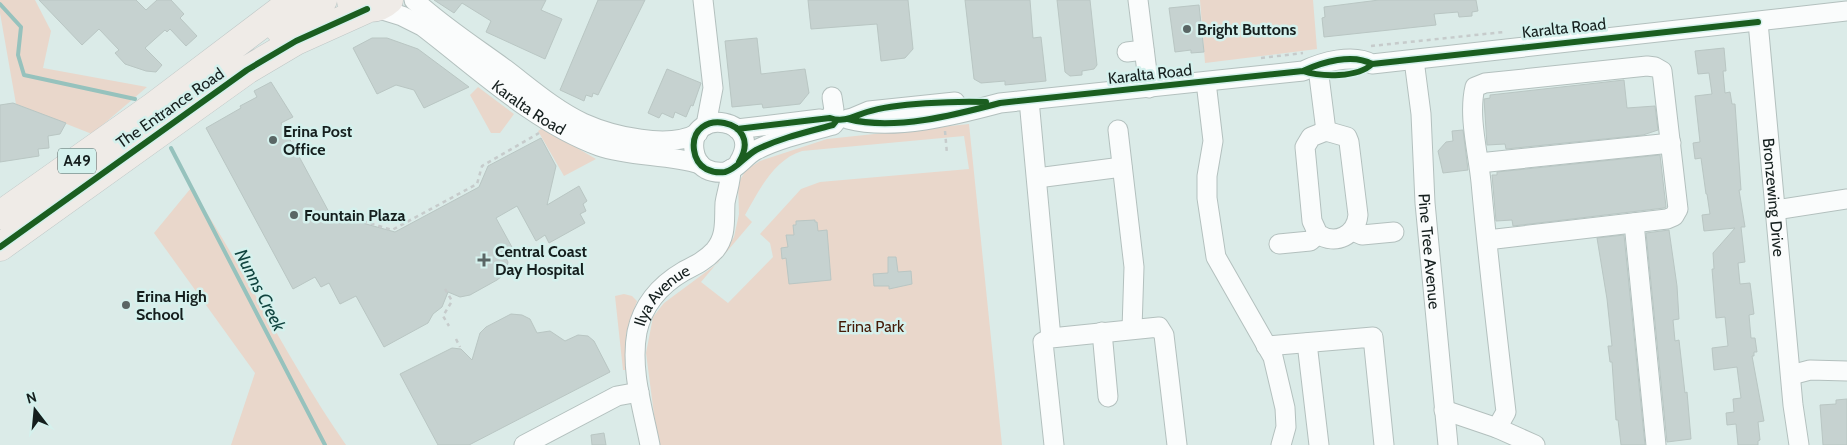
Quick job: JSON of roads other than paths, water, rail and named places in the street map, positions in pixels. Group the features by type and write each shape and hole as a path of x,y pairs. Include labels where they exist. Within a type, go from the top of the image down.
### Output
{"highway":[{"name":"The Entrance Road","path":"0,216 154,106 294,0"},
{"name":"A49","path":"154,106 227,63 323,0"},
{"name":"The Entrance Road","path":"0,247 247,70 296,41 371,4"}],"street":[{"name":"Karalta Road","path":"414,0 556,107 584,123 620,135 658,141 676,141 722,122 733,126 839,119 867,124 902,122 969,111 1000,103"},
{"path":"703,0 713,88 733,126 742,134 745,149 735,166"},
{"path":"1138,0 1136,51 1149,88"},
{"name":"Karalta Road","path":"371,4 422,26 540,117 576,136 599,146 617,150 679,158 715,172 735,166 756,150 777,141 833,125 839,119 868,102 1000,103 1311,73 1320,63 1364,59 1372,64 1414,60 1847,11"},
{"path":"1826,14 1847,6"},
{"name":"Bronzewing Drive","path":"1758,22 1794,412 1799,445"},
{"name":"Pine Tree Avenue","path":"1414,60 1427,113 1425,203 1448,445"},
{"path":"1487,240 1667,219 1674,216 1678,209 1662,71 1655,66 1647,66 1485,83 1475,87 1473,96 1479,164 1487,240 1506,412 1497,428"},
{"path":"1311,73 1326,131"},
{"path":"1206,82 1213,141 1207,176 1207,198 1216,257 1273,357 1285,408 1286,427 1281,445"},
{"path":"713,88 694,152 726,201"},
{"path":"832,97 834,110 839,119"},
{"path":"1029,100 1051,338"},
{"path":"1118,130 1134,267 1132,329"},
{"path":"1326,131 1347,137 1349,142 1358,215 1357,225 1353,231 1341,238 1330,239 1318,234 1312,221 1305,147 1311,137 1326,131"},
{"path":"1479,164 1671,143"},
{"name":"Ilya Avenue","path":"650,445 640,401 636,345 637,332 647,305 655,292 676,276 701,263 716,249 725,232 726,201 735,166"},
{"path":"1036,178 1122,167"},
{"path":"1775,210 1847,199"},
{"path":"1634,223 1656,445"},
{"path":"1353,231 1362,235 1394,232"},
{"path":"1279,244 1310,241 1318,234"},
{"path":"1054,445 1043,342 1051,338 1159,327 1164,335 1177,445"},
{"path":"1102,332 1108,397"},
{"path":"1266,346 1372,337 1384,445"},
{"path":"1307,343 1319,445"},
{"path":"1791,374 1810,370 1847,371"},
{"path":"524,445 617,396 640,401"},
{"name":"Ilya Avenue","path":"640,401 637,421 640,445"},
{"path":"1444,410 1497,428 1535,445"}],"waterway":[{"name":"Nunns Creek","path":"0,4 21,27 18,55 24,75 135,99"},
{"name":"Nunns Creek","path":"171,148 325,445"}],"place":[{"name":"Bright Buttons","path":"1187,29"},
{"name":"Erina Post Office","path":"273,140"},
{"name":"Fountain Plaza","path":"294,215"},
{"name":"Central Coast Day Hospital","path":"484,260"},
{"name":"Erina High School","path":"126,305"}],"park label":[{"name":"Erina Park","path":"871,326"}]}
